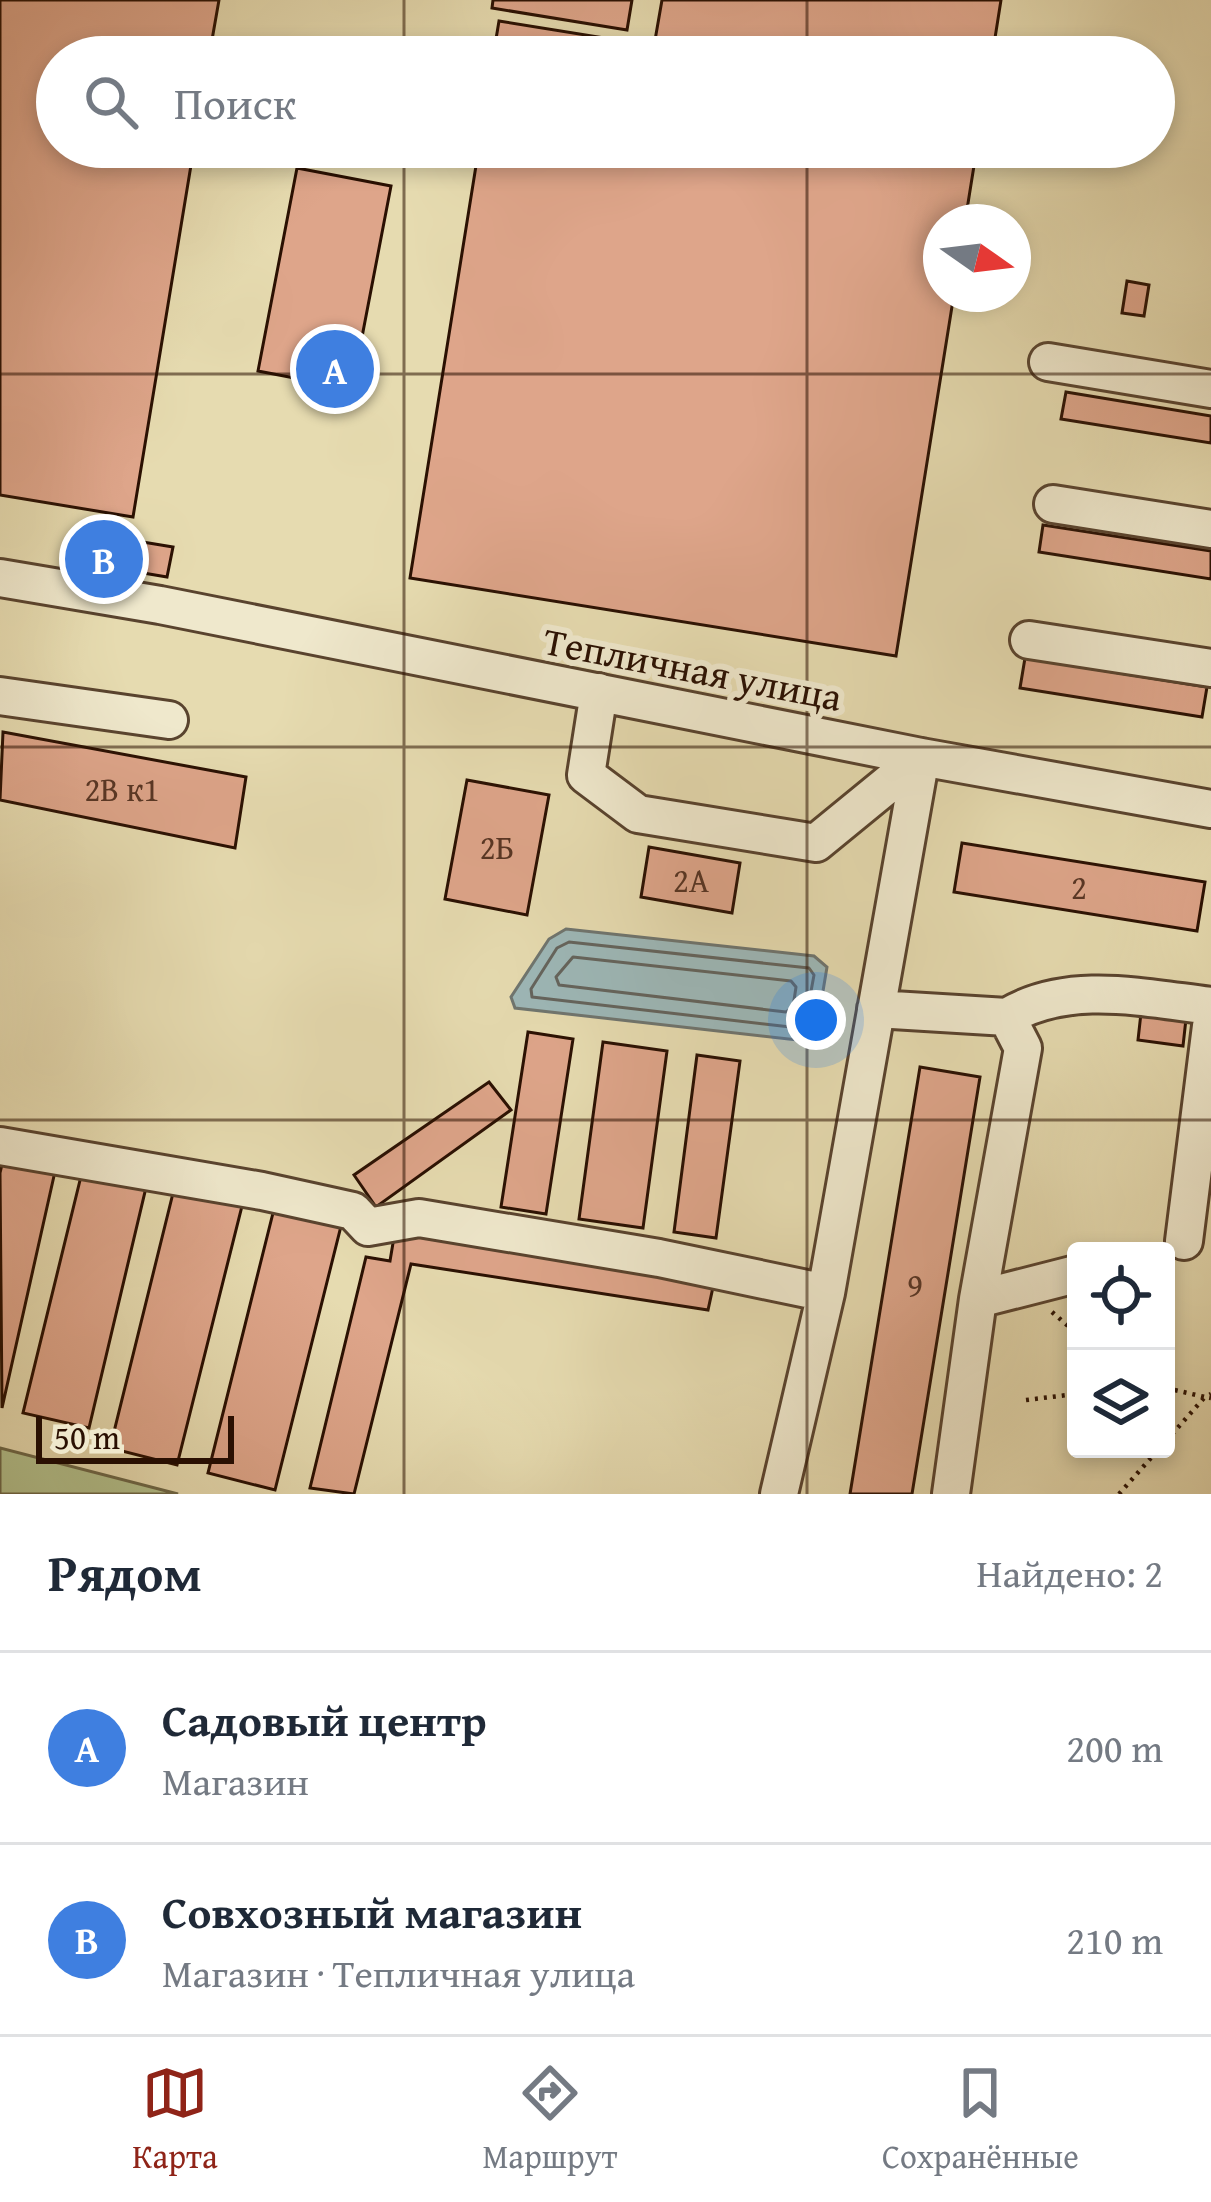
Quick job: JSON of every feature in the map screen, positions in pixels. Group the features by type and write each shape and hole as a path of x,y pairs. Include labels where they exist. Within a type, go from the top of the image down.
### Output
{"street":[{"path":"1048,362 1211,389"},
{"path":"1053,504 1211,530"},
{"name":"Тепличная улица","path":"0,578 1211,809"},
{"path":"1029,640 1211,668"},
{"path":"599,692 586,775 638,814 816,843 921,757"},
{"path":"0,696 169,720"},
{"path":"778,1494 826,1292 921,757"},
{"path":"876,1010 1007,1017 1035,1000 1113,994 1211,1006"},
{"path":"951,1494 978,1299 1023,1048 1007,1017"},
{"path":"1182,1251 1211,1025"},
{"path":"0,1146 353,1210 368,1227 419,1218 826,1292"},
{"path":"978,1299 1067,1276"}],"path":[{"path":"1175,1390 1209,1396"},
{"path":"1026,1400 1067,1395"},
{"path":"1175,1432 1209,1396"},
{"path":"1119,1494 1151,1458"}],"green space":[{"path":"0,1448 178,1494 0,1494"}],"water":[{"path":"566,929 814,956 827,967 816,1033 806,1041 515,1008 511,997 549,939"}],"building":[{"path":"0,0 219,0 213,36 36,36 36,168 191,168 133,517 0,495"},
{"path":"493,0 632,0 627,30 492,8"},
{"path":"662,0 1001,0 995,36 656,36"},
{"path":"499,21 592,36 496,36"},
{"path":"297,168 391,186 352,389 258,371"},
{"path":"476,168 974,168 968,204 923,204 923,312 951,312 896,656 410,578"},
{"path":"1127,281 1149,285 1144,316 1122,313"},
{"path":"1066,392 1211,416 1211,443 1061,419"},
{"path":"1043,525 1211,551 1211,579 1039,552"},
{"path":"82,532 173,547 167,577 78,562"},
{"path":"1025,658 1207,687 1202,717 1020,688"},
{"path":"3,732 246,777 235,848 0,800"},
{"path":"467,780 549,795 527,915 445,899"},
{"path":"962,843 1205,882 1197,931 954,892"},
{"path":"649,847 740,863 732,913 641,897"},
{"path":"1141,1013 1186,1019 1183,1046 1138,1040"},
{"path":"528,1032 573,1039 546,1214 501,1207"},
{"path":"603,1042 667,1051 643,1228 579,1219"},
{"path":"697,1055 740,1061 716,1238 674,1232"},
{"path":"920,1067 980,1077 912,1494 850,1494"},
{"path":"489,1082 511,1110 376,1207 354,1175"},
{"path":"4,1156 56,1167 2,1408 0,1173"},
{"path":"84,1164 148,1179 89,1428 23,1413"},
{"path":"177,1177 245,1194 177,1465 110,1448"},
{"path":"276,1201 343,1218 275,1490 208,1473"},
{"path":"396,1225 715,1278 708,1310 411,1264 354,1494 310,1488 366,1257 390,1261"}],"place":[{"name":"Садовый центр","path":"335,369"},
{"name":"Совхозный магазин","path":"104,559"}]}
